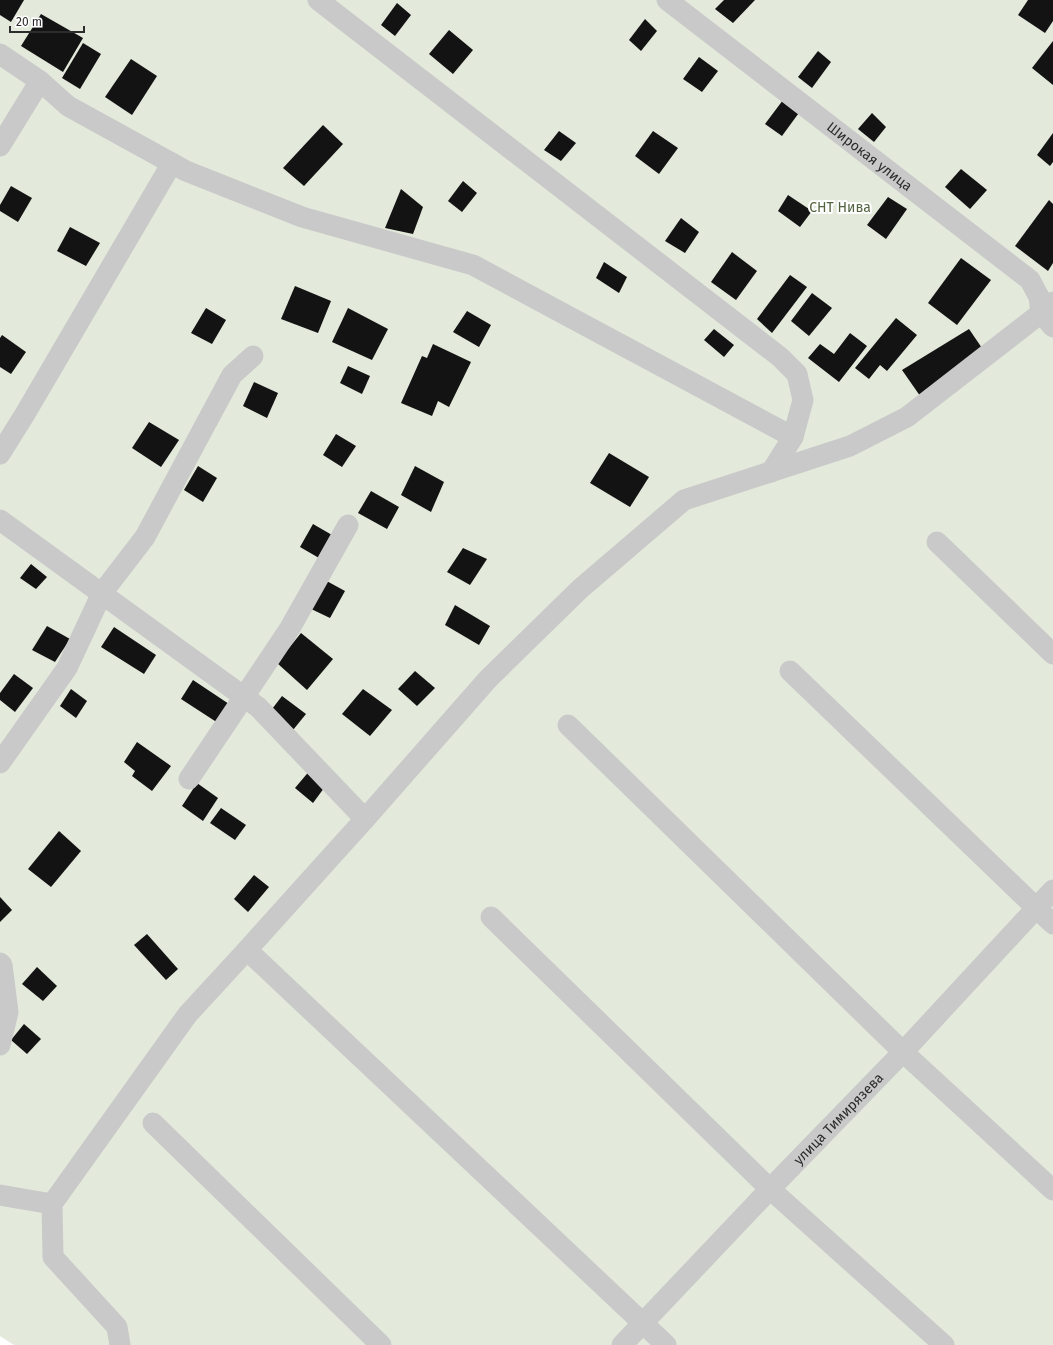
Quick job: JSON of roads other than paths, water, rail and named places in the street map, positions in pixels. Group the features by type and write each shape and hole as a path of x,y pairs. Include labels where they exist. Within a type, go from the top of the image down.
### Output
{"street":[{"path":"318,0 780,357 797,374 803,400 793,437 771,472"},
{"name":"Широкая улица","path":"667,0 1030,280 1049,314"},
{"path":"0,54 40,81 68,106 186,171 302,217 473,265 793,437"},
{"path":"0,146 40,81"},
{"path":"0,454 172,163"},
{"path":"120,1345 117,1328 53,1257 52,1204 188,1014 365,819 488,679 580,589 684,500 850,446 907,417 1049,314"},
{"path":"0,763 67,668 102,593 145,536 232,374 252,356"},
{"path":"0,520 258,707 365,819"},
{"path":"189,779 243,696 290,628 348,525"},
{"path":"937,542 1053,654"},
{"path":"790,671 1053,924"},
{"path":"568,725 904,1052 1053,1190"},
{"name":"улица Тимирязева","path":"622,1345 770,1189 904,1052 1053,890"},
{"path":"491,917 770,1189 944,1345"},
{"path":"247,950 666,1345"},
{"path":"0,963 2,965 8,1012 0,1045"},
{"path":"153,1123 381,1345"},
{"path":"0,1195 52,1204"}],"park label":[{"name":"СНТ Нива","path":"840,207"}]}
